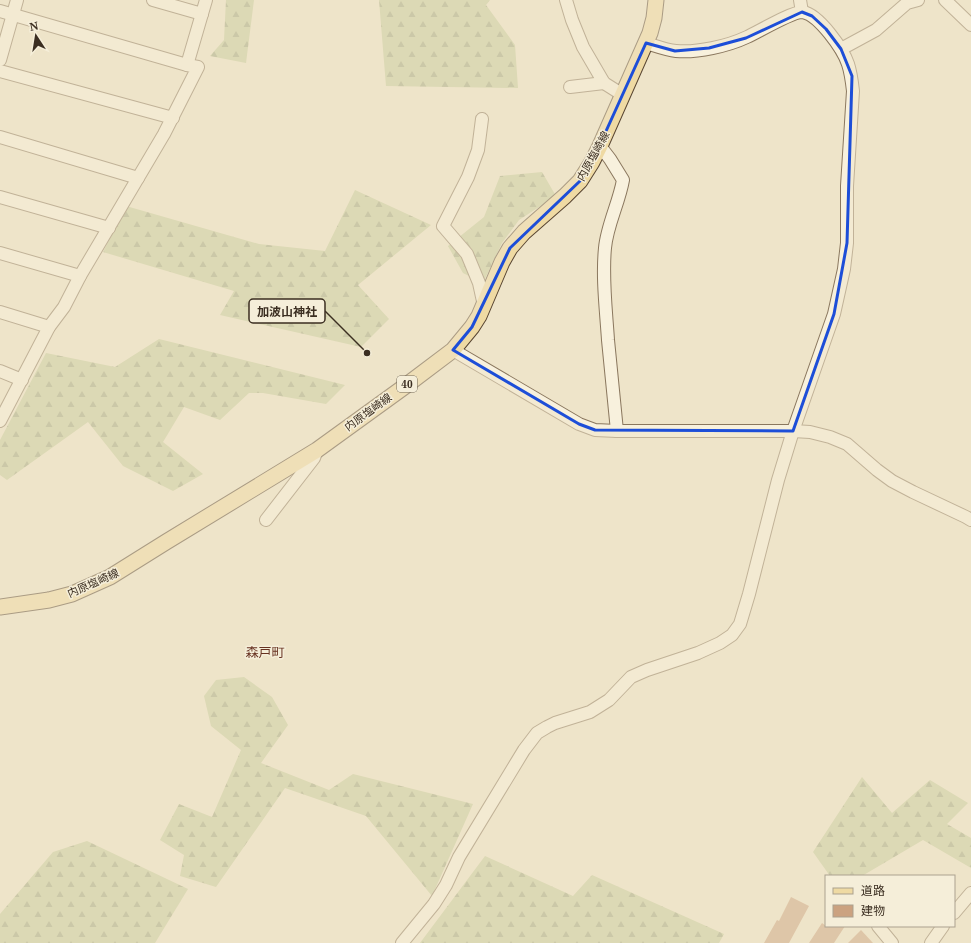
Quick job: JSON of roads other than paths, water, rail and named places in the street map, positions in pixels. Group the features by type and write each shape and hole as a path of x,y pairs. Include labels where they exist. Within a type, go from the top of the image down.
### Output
{"main road":[{"name":"内原塩崎線","path":"0,607 50,600 72,594 110,577 317,450 453,350 472,327 484,306 502,262 510,248 524,232 580,181 592,162 650,33 654,18 656,0"}],"street":[{"path":"0,60 17,0"},
{"path":"153,0 202,14"},
{"path":"187,65 206,0"},
{"path":"566,0 572,20 583,46 604,83 623,95"},
{"path":"800,0 802,12"},
{"path":"841,49 876,30 907,3 918,0"},
{"path":"945,0 971,25"},
{"path":"0,11 198,67 164,134 80,276 64,307 49,327 0,421"},
{"path":"402,943 434,904 446,885 459,857 524,750 537,733 555,723 590,712 609,700 631,677 698,653 720,643 732,635 740,624 778,480 793,431 834,314 844,269 847,243 847,186 853,91 852,76 841,49 826,29 812,16 802,12 792,14 746,38 709,48 692,51 675,51 646,43"},
{"path":"0,71 173,118"},
{"path":"570,88 604,83"},
{"path":"482,119 478,150 468,177 443,226 468,254 479,283 484,306"},
{"path":"0,137 138,178"},
{"path":"600,146 623,180 621,191 609,227 605,247 604,273 617,431"},
{"path":"0,197 109,228"},
{"path":"0,252 80,276"},
{"path":"0,312 49,327"},
{"path":"453,350 579,424 595,430 793,431 810,432 830,437 847,444 892,481 971,520"},
{"path":"0,371 22,380"},
{"path":"266,520 314,458 317,450"},
{"path":"955,912 971,893"},
{"path":"879,927 892,943"},
{"path":"931,943 942,927"}],"place":[{"name":"加波山神社","path":"367,353"}],"district":[{"name":"森戸町","path":"265,652"}]}
